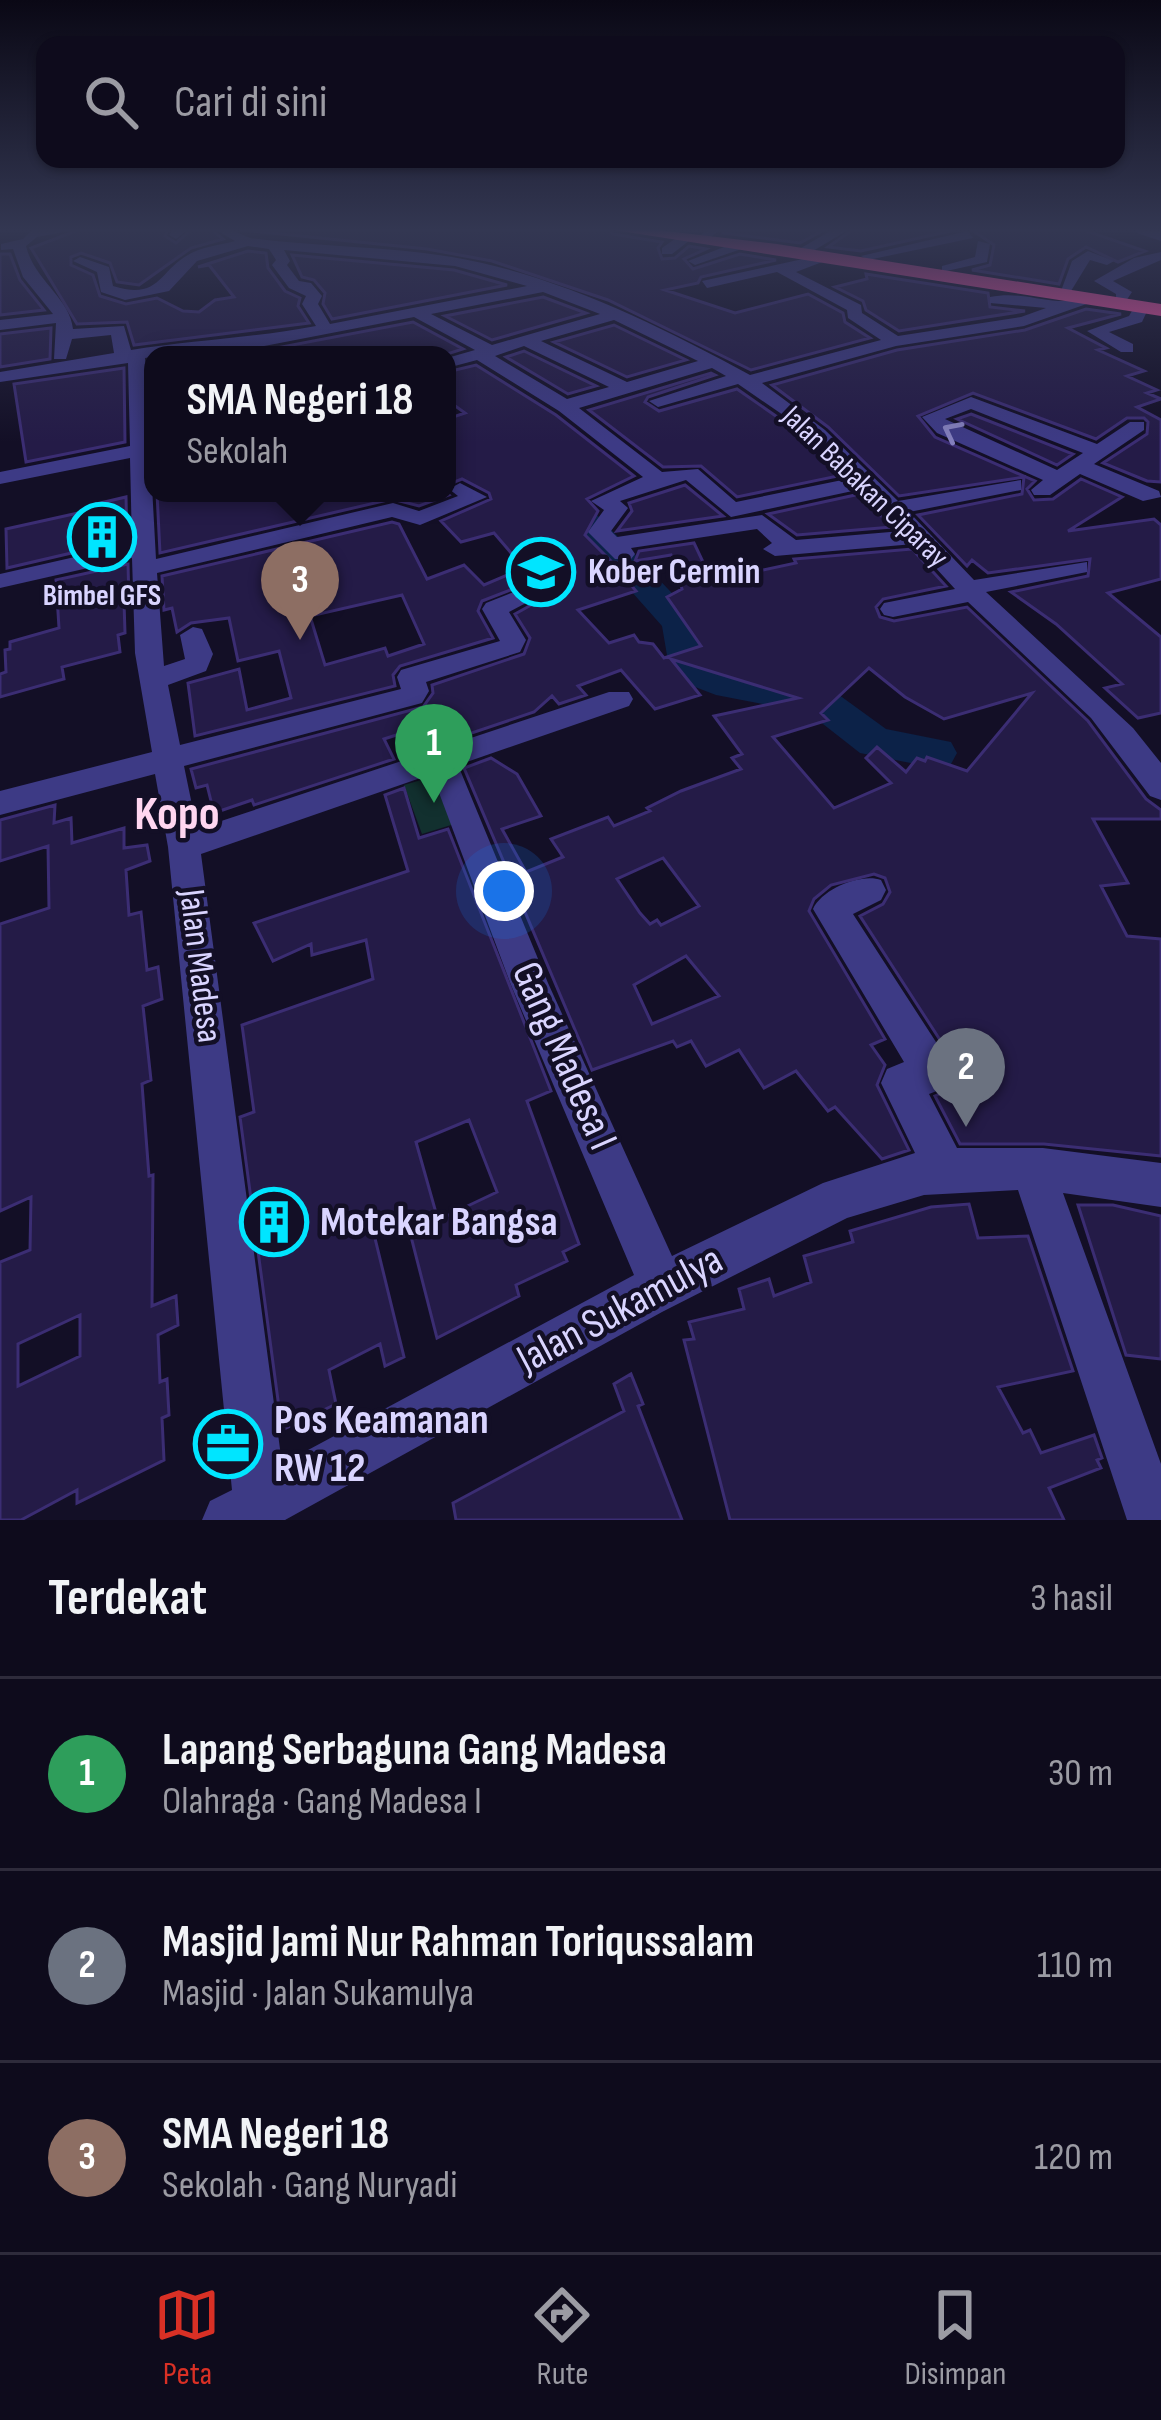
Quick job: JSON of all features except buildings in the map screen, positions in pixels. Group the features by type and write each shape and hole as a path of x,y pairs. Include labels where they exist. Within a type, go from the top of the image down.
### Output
{"highway":[{"path":"1100,301 1161,307"}],"street":[{"path":"58,301 66,326 60,355"},
{"path":"312,301 326,330"},
{"path":"231,346 475,301"},
{"name":"Jalan Babakan Ciparay","path":"573,301 713,362 745,379 806,424 970,590 1118,730 1161,788"},
{"path":"841,301 895,340"},
{"path":"1028,317 1065,301"},
{"path":"658,401 895,340 1024,321 1066,301"},
{"path":"455,305 625,388"},
{"path":"1127,348 1095,331 1136,319 1141,307"},
{"path":"416,313 487,353 658,479"},
{"path":"456,361 611,316"},
{"path":"0,325 118,329 130,358"},
{"path":"550,334 610,362"},
{"path":"0,377 144,355"},
{"name":"Jalan Madesa","path":"130,358 144,408 137,451 152,680 184,847 245,1512"},
{"path":"564,406 713,362"},
{"path":"1100,452 971,403 932,417 944,429 1050,485 1078,465 1100,452 1137,426"},
{"path":"0,478 137,451"},
{"path":"1078,465 1158,497"},
{"path":"864,482 731,510 692,473 658,479 602,501 617,507 599,532 619,552 762,522 781,548 918,537"},
{"path":"890,508 1012,485"},
{"path":"0,581 393,510 420,518 476,497 460,489"},
{"path":"893,609 1079,567"},
{"path":"0,803 412,696 411,677 511,646 512,638 495,609 544,587"},
{"path":"152,680 196,665 200,654 194,635"},
{"path":"184,847 619,699"},
{"name":"Gang Madesa I","path":"441,759 530,985 662,1286"},
{"path":"869,890 830,909 933,1072 901,1083 947,1172"},
{"name":"Jalan Sukamulya","path":"245,1512 780,1226 872,1187 947,1172 1034,1172"},
{"path":"1154,1520 1034,1172 1161,1185"}],"green space":[{"path":"445,773 464,821 422,834 404,785"}],"waterway":[{"path":"586,522 680,623 687,661 695,673 716,682 821,702 875,742 936,753"}],"place":[{"name":"Bimbel GFS","path":"102,537"},
{"name":"Kober Cermin","path":"541,572"},
{"name":"SMA Negeri 18","path":"300,640"},
{"name":"Lapang Serbaguna Gang Madesa","path":"434,803"},
{"name":"Masjid Jami Nur Rahman Toriqussalam","path":"966,1127"},
{"name":"Motekar Bangsa","path":"274,1222"},
{"name":"Pos Keamanan RW 12","path":"228,1444"}],"district":[{"name":"Kopo","path":"177,814"}]}
